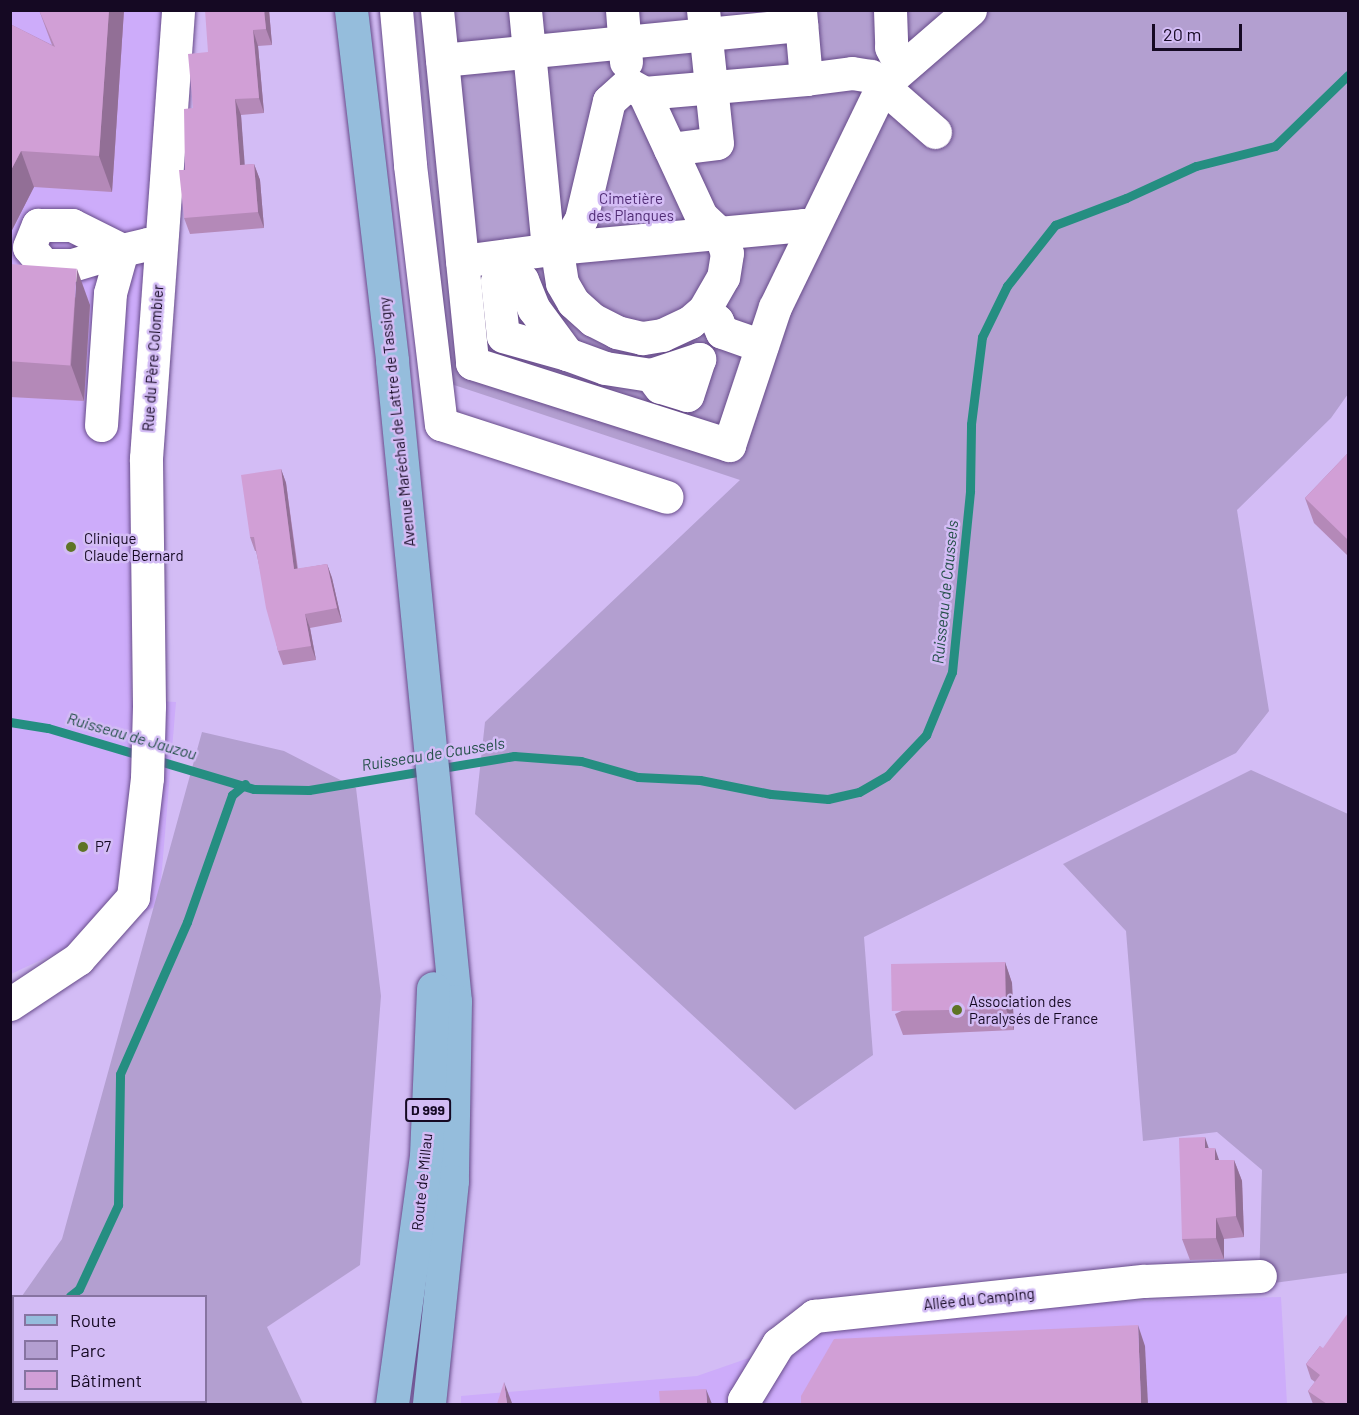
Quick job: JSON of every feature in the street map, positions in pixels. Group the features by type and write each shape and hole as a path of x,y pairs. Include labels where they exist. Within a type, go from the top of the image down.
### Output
{"main road":[{"name":"Avenue Maréchal de Lattre de Tassigny","path":"351,10 392,361 439,833"},
{"name":"Route de Millau","path":"392,1398 426,1156 439,833"},
{"path":"429,1404 452,1180 455,1000 439,833"}],"street":[{"name":"Rue du Père Colombier","path":"10,1004 78,959 134,897 147,777 149,706 146,458 178,10"},
{"path":"396,10 410,165 441,424 667,498"},
{"path":"437,10 472,363 729,445 775,307 892,76 970,10"},
{"path":"525,10 562,283 573,302 593,320 617,332 642,338 662,335 690,322 704,310 723,277 727,253 720,234 701,216 670,149 636,88 625,42 621,10"},
{"path":"890,10 892,76 935,132"},
{"path":"442,60 625,42 704,22 800,18 806,79"},
{"path":"670,149 717,143 704,22"},
{"path":"557,248 581,219 609,101 636,88 711,88 852,73 892,76"},
{"path":"462,261 510,267 557,248 803,225 812,230"},
{"path":"101,425 110,293 122,250 148,244 161,246"},
{"path":"510,267 522,280 534,309 567,354 605,368 663,371 662,335"},
{"path":"704,310 717,321 722,332 762,346"},
{"path":"595,402 617,332"},
{"name":"Allée du Camping","path":"744,1404 744,1400 778,1344 814,1316 1144,1281 1260,1276"}],"shaded area":[{"name":"Clinique Claude Bernard","path":"10,11 165,11 132,459 131,700 176,702 159,905 11,974"},
{"path":"1281,1297 1287,1404 461,1404 461,1396 697,1376 892,1308"}],"green space":[{"name":"Cimetière des Planques","path":"414,11 1348,11 1348,394 1331,418 1237,510 1269,711 1236,753 864,937 873,1055 795,1110 475,814 485,722 740,480 451,384"},
{"path":"202,732 284,751 356,788 381,996 360,1265 267,1327 303,1404 11,1404 10,1314 12,1311 12,1403 207,1403 207,1295 23,1295 62,1239"},
{"path":"1251,770 1348,814 1348,1273 1259,1285 1262,1170 1217,1132 1143,1141 1126,931 1063,864"}],"building":[{"path":"39,10 109,10 99,156 21,151 10,172 10,24 55,47"},
{"path":"205,10 264,10 266,29 253,30 259,98 235,99 240,165 254,164 258,212 184,218 179,170 185,170 184,109 193,108 188,54 208,52"},
{"path":"10,264 77,269 70,365 10,361"},
{"path":"1348,453 1348,540 1305,498"},
{"path":"281,469 294,569 327,564 337,608 305,614 311,646 278,651 266,608 254,537 250,537 241,475"},
{"path":"1005,962 1006,1009 892,1011 891,964"},
{"path":"1205,1137 1205,1148 1215,1148 1215,1160 1234,1160 1236,1216 1216,1218 1216,1238 1182,1239 1179,1138"},
{"path":"1348,1313 1348,1404 1327,1404 1308,1391 1320,1375 1306,1364 1320,1346 1323,1348"},
{"path":"1138,1325 1141,1404 801,1404 801,1396 834,1339"},
{"path":"504,1382 507,1404 497,1404"},
{"path":"706,1389 707,1404 660,1404 659,1391"}],"waterway":[{"name":"Ruisseau de Caussels","path":"10,722 48,728 254,789 309,790 514,756 581,761 638,777 700,780 771,794 828,799 859,792 887,776 926,735 952,672 970,491 971,424 982,337 1007,286 1055,225 1126,198 1196,166 1275,146 1348,75"},
{"name":"Ruisseau de Caussels","path":"71,1295 79,1289 118,1205 120,1074 187,922 232,795 245,784"}],"place":[{"name":"Clinique Claude Bernard","path":"71,547"},
{"name":"P7","path":"83,847"},
{"name":"Association des Paralysés de France","path":"957,1010"}],"water label":[{"name":"Ruisseau de Jauzou","path":"132,736"}]}
